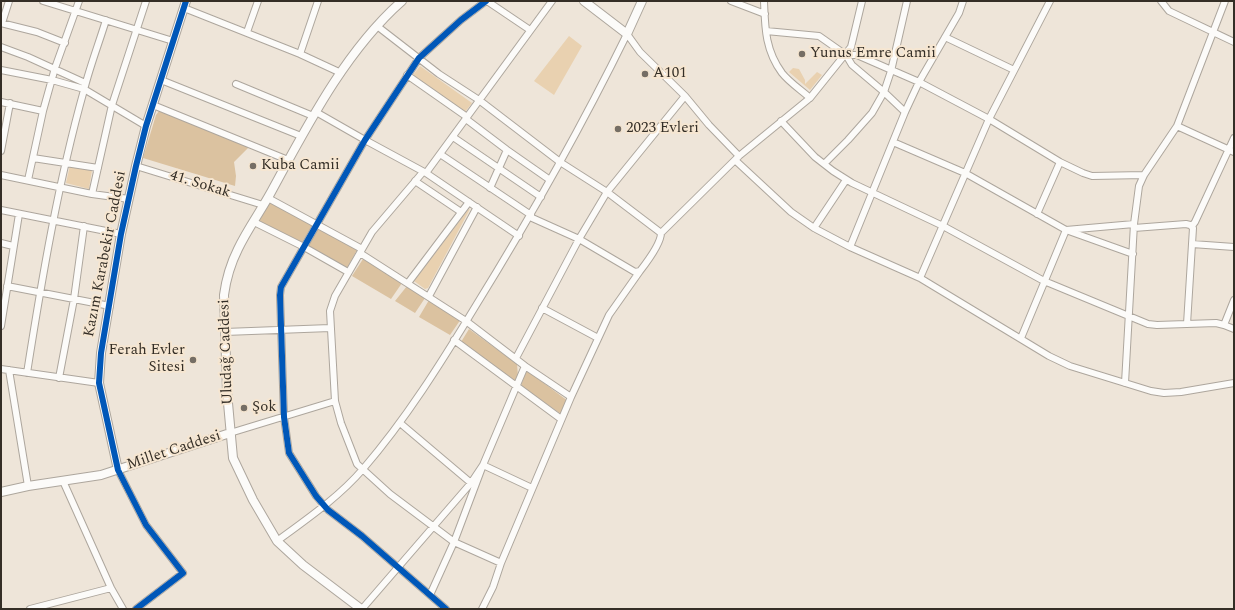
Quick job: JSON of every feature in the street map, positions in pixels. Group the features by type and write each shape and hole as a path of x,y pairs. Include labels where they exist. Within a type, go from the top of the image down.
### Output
{"street":[{"path":"9,1 2,23 36,32 65,43"},
{"path":"43,1 173,41"},
{"path":"28,180 43,111 55,68 76,11 78,1"},
{"path":"92,194 112,105 146,1"},
{"path":"247,32 258,1"},
{"path":"300,54 318,1"},
{"name":"Uludağ Caddesi","path":"362,609 303,565 278,541 253,500 233,458 230,433 223,305 226,283 237,250 266,201 301,136 359,47 402,1"},
{"path":"446,609 324,505 316,496 289,453 284,417 280,330 281,287 365,140 419,58 462,20 487,1 530,30"},
{"path":"501,563 454,542 390,494 357,464 343,430 335,401 330,311 335,296 372,232 440,154 552,1"},
{"path":"584,1 627,34 640,52 685,96 737,158 791,212 814,228 850,247 920,278 1049,356 1070,366 1151,392 1181,392 1234,384"},
{"path":"278,541 324,505 363,469 400,423 466,321 530,216 603,84 642,1"},
{"path":"731,1 765,14"},
{"path":"764,1 768,46 773,58 782,74 810,98"},
{"path":"482,609 493,587 501,563 561,419 609,315 661,238 661,233 737,158 810,98 846,54 851,47 862,1"},
{"path":"824,164 872,113 884,92 891,71 907,1"},
{"path":"850,247 905,112 919,82 959,13 963,1"},
{"path":"920,278 988,119 1050,1"},
{"path":"1161,1 1169,11 1234,42"},
{"path":"1125,383 1134,226 1139,186 1144,175 1177,126 1225,1"},
{"path":"185,4 300,54 341,74"},
{"name":"Kazım Karabekir Caddesi","path":"118,470 98,383 102,353 121,234 136,166 146,126 185,4"},
{"path":"27,373 40,292 60,187 85,86 106,20"},
{"path":"377,26 439,74 479,100 560,162 607,192 661,233"},
{"path":"766,31 819,36 846,54 852,65 905,112"},
{"path":"945,37 1014,70"},
{"path":"1,47 55,68 146,126"},
{"path":"846,54 857,55 919,82 988,119 1060,162 1092,176 1144,175"},
{"path":"1,70 85,86"},
{"path":"407,75 507,150 550,180"},
{"path":"161,80 301,136"},
{"path":"236,84 315,114 425,172 518,236"},
{"path":"516,358 579,239 607,192 685,96"},
{"path":"1,102 43,111"},
{"path":"1,151 10,103"},
{"path":"153,105 288,160"},
{"path":"781,121 807,150 846,180 943,226 1044,281 1148,324 1216,323 1234,329"},
{"path":"1177,126 1232,151"},
{"path":"453,137 540,197"},
{"path":"1192,226 1196,222 1232,151 1234,138"},
{"path":"894,142 965,173 1066,230 1133,254"},
{"path":"490,188 507,150"},
{"path":"440,154 530,216 579,239 635,272 640,271"},
{"path":"33,158 98,168"},
{"path":"1037,214 1060,162"},
{"name":"41. Sokak","path":"136,166 266,201 317,223 466,321 525,366 571,397"},
{"path":"1,175 92,194 129,199"},
{"path":"814,228 846,180"},
{"path":"415,181 461,212"},
{"path":"408,283 469,202"},
{"path":"429,296 477,207"},
{"path":"1,210 121,234"},
{"path":"1,326 5,281 19,214"},
{"path":"254,222 304,247 348,272"},
{"path":"1066,230 1186,224 1192,226"},
{"path":"59,378 74,299 84,226"},
{"path":"1187,324 1192,226"},
{"path":"1021,338 1066,230"},
{"path":"1,243 13,246"},
{"path":"1192,244 1234,247"},
{"path":"5,281 40,292 110,306"},
{"path":"1224,325 1234,300"},
{"path":"542,308 598,338"},
{"path":"224,332 330,328"},
{"path":"454,340 561,419"},
{"path":"430,595 454,542 483,465 525,366"},
{"path":"1,369 98,383"},
{"path":"9,370 28,486"},
{"path":"230,433 335,401"},
{"path":"400,423 471,482"},
{"name":"Millet Caddesi","path":"1,492 28,486 101,475 230,433"},
{"path":"362,609 471,482 483,465"},
{"path":"483,465 532,488"},
{"path":"118,470 146,525 183,573 136,609"},
{"path":"63,481 111,588 123,609"},
{"path":"30,609 111,588"}],"shaded area":[{"path":"569,36 582,46 554,95 534,81"},
{"path":"420,66 472,103 465,112 413,75"},
{"path":"793,68 799,69 805,80 805,84 817,72 822,75 810,90 789,72"},
{"path":"159,111 249,147 234,162 236,176 235,186 143,158 156,115"},
{"path":"70,165 92,170 89,189 66,183"},
{"path":"267,203 270,203 312,225 302,242 300,243 260,223 258,218"},
{"path":"470,209 428,288 425,289 414,281"},
{"path":"318,228 357,250 347,268 307,246"},
{"path":"363,259 402,283 391,299 352,276"},
{"path":"407,286 425,298 415,313 395,301"},
{"path":"429,300 461,319 450,335 419,317"},
{"path":"469,329 517,364 518,376 515,381 461,342"},
{"path":"526,370 568,401 561,414 521,386"}],"cycle path":[{"path":"136,609 183,573 146,525 118,470 99,383 101,353 121,234 136,166 146,126 186,1"},
{"path":"446,609 362,536 328,510 316,496 289,453 284,417 280,295 281,287 365,140 419,58 461,20 486,1"}],"place":[{"name":"Yunus Emre Camii","path":"802,54"},
{"name":"A101","path":"645,74"},
{"name":"2023 Evleri","path":"618,129"},
{"name":"Kuba Camii","path":"253,166"},
{"name":"Ferah Evler Sitesi","path":"193,360"},
{"name":"Şok","path":"244,408"}]}
